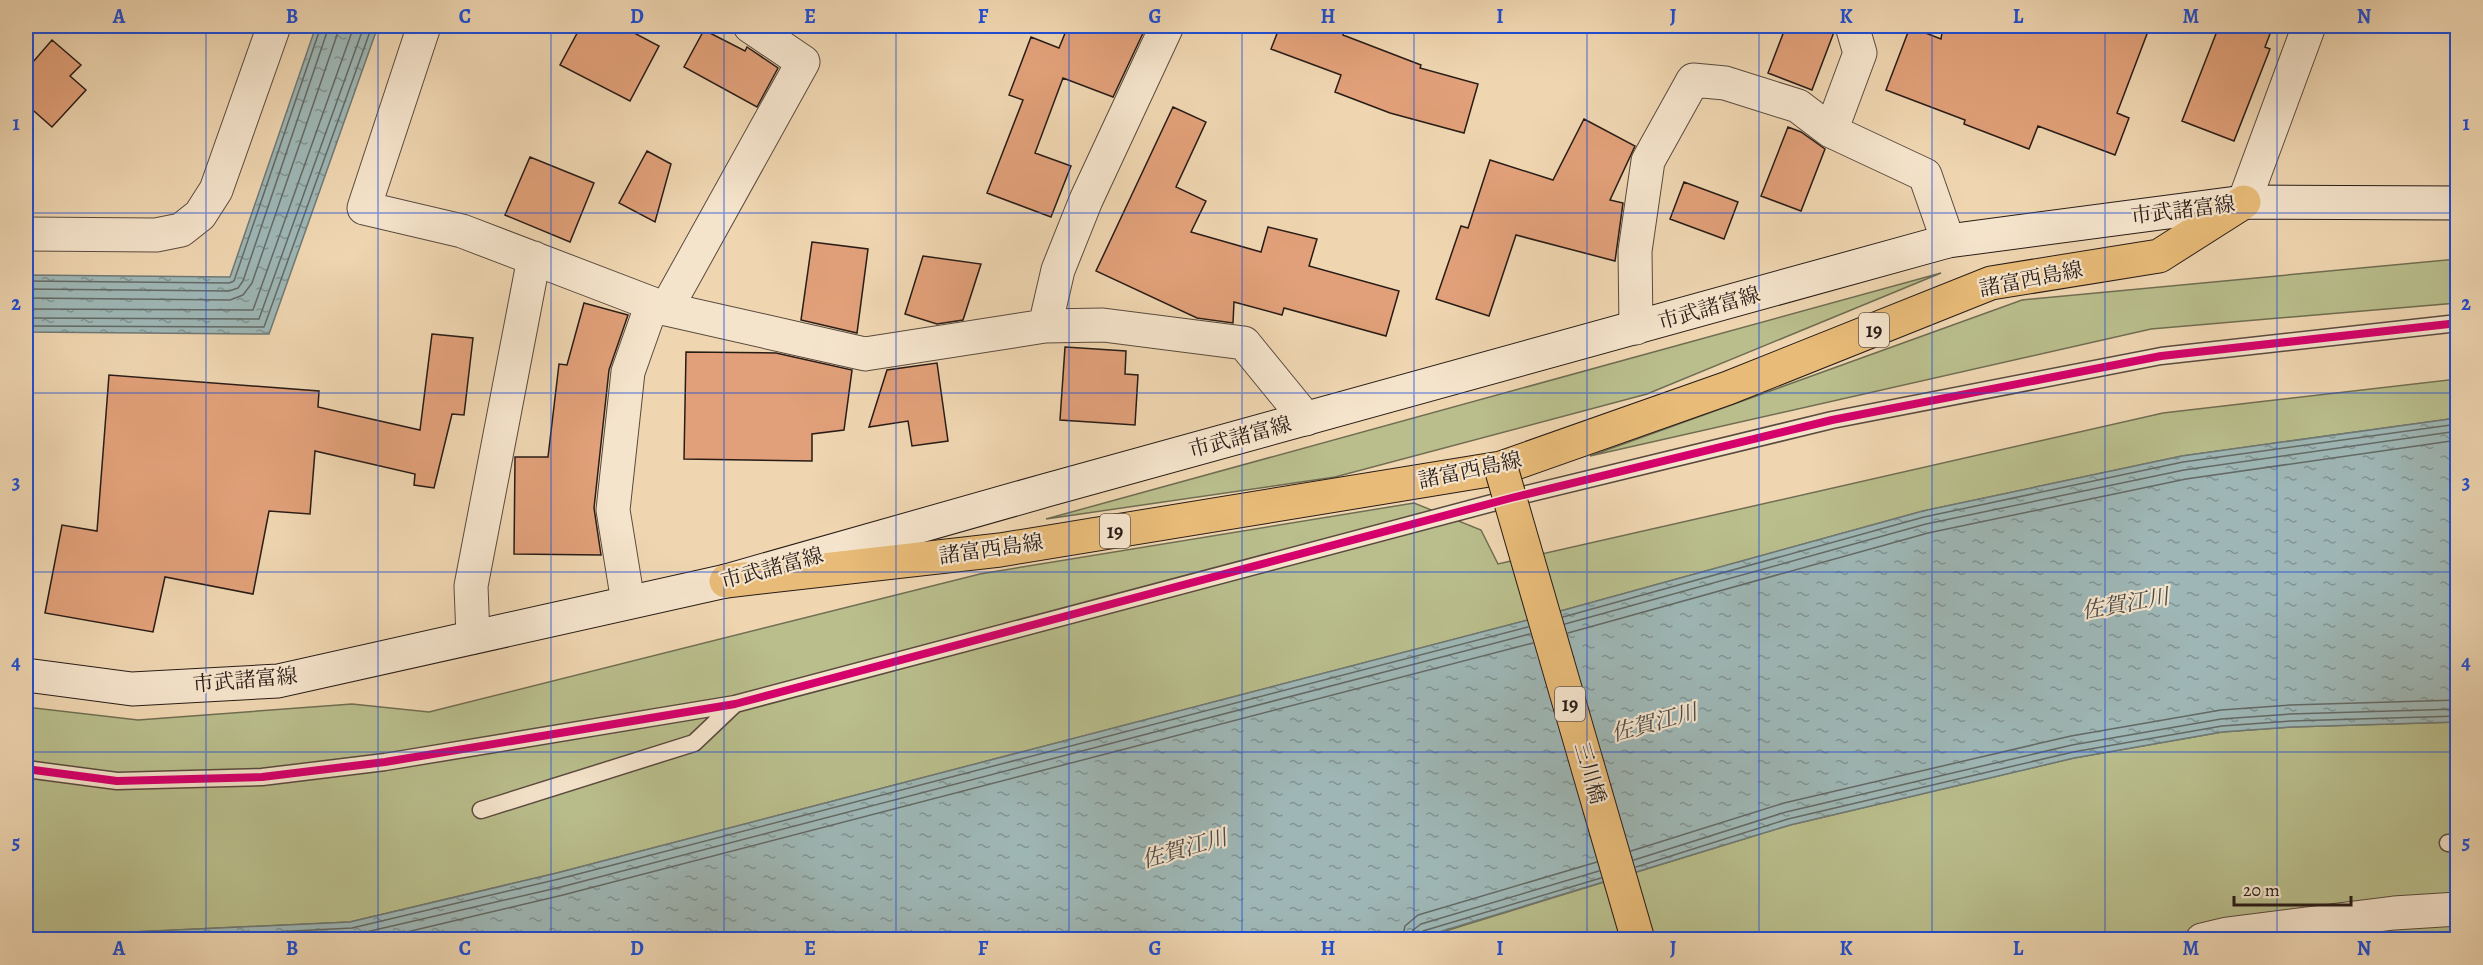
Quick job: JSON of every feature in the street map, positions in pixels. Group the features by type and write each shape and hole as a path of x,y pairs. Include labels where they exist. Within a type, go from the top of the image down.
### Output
{"main road":[{"name":"諸富西島線","path":"726,582 1000,550 1506,483 1728,388 1991,283 2159,256 2244,202"},
{"name":"三川橋","path":"1506,483 1638,939"}],"street":[{"path":"27,233 156,235 181,230 200,215 216,190 274,26"},
{"path":"424,26 364,208 462,231 659,306 865,354 1045,326 1103,325 1244,343 1306,419"},
{"path":"628,602 613,510 628,372 659,306 803,62 750,26"},
{"path":"1045,326 1058,270 1082,210 1167,26"},
{"path":"1831,131 1860,53 1852,26"},
{"path":"2244,202 2309,26"},
{"path":"1636,328 1635,251 1648,161 1692,80 1725,83 1798,106 1831,131 1925,175 1948,241"},
{"name":"市武諸富線","path":"26,675 132,689 278,681 726,582 1948,241 2244,202 2457,203"},
{"path":"473,637 471,586 534,258"},
{"path":"2202,939 2394,913 2457,909"}],"lane":[{"path":"26,769 117,781 262,777 385,762 735,704 1506,483 2161,356 2457,323"},
{"path":"482,810 694,743 735,704"}],"green space":[{"path":"2457,259 2457,303 2151,329 1590,456 2022,300"},
{"path":"1941,273 1647,394 1335,477 1046,519"},
{"path":"2457,379 2457,418 2182,456 1923,511 1528,620 557,873 350,922 26,937 26,707 138,720 352,704 429,712 980,574 1414,503 1481,530 1498,564 2163,413"},
{"path":"2457,722 2457,939 1416,940 1790,825 2074,758 2222,732 2291,727"}],"water":[{"path":"316,26 378,26 269,334 26,332 26,275 230,277"},
{"name":"佐賀江川","path":"2457,418 2457,722 2291,727 2222,732 2074,758 1790,825 1416,939 26,940 26,937 350,922 557,873 1528,620 1923,511 2182,456"}],"building":[{"path":"581,26 621,26 659,46 630,101 560,65"},
{"path":"1068,26 1129,26 1144,31 1113,97 1063,78 1035,153 1071,166 1051,217 987,193 1023,100 1009,95 1031,37 1059,48"},
{"path":"1280,26 1347,26 1343,35 1421,65 1420,68 1478,84 1464,133 1390,113 1335,92 1341,75 1271,49"},
{"path":"1786,26 1816,26 1834,32 1812,90 1768,73"},
{"path":"1943,26 2150,26 2117,113 2129,118 2115,155 2038,126 2029,149 1964,124 1965,120 1886,90 1910,27 1941,39"},
{"path":"2219,26 2273,26 2265,47 2270,49 2234,141 2182,121"},
{"path":"704,30 745,51 747,47 778,68 757,107 684,67"},
{"path":"52,40 81,65 70,76 86,90 52,127 26,104 26,70"},
{"path":"1173,107 1206,122 1176,187 1206,201 1191,232 1261,252 1268,227 1317,239 1309,266 1399,291 1386,336 1284,308 1282,315 1234,302 1233,323 1197,318 1096,271"},
{"path":"1584,119 1635,146 1610,200 1623,203 1615,261 1516,235 1489,316 1436,299 1461,226 1468,228 1490,160 1553,180"},
{"path":"1788,127 1801,132 1825,149 1801,211 1761,196"},
{"path":"647,151 671,164 655,222 619,203"},
{"path":"530,157 594,183 570,242 505,215"},
{"path":"1684,182 1738,202 1724,239 1670,219"},
{"path":"812,242 868,249 857,333 801,320"},
{"path":"923,256 981,264 963,320 937,324 905,314"},
{"path":"584,303 628,315 609,370 594,508 601,555 514,554 515,457 548,457 559,364 567,365"},
{"path":"432,334 473,338 464,415 452,414 434,488 414,485 415,474 315,451 310,514 269,511 253,594 165,577 153,632 45,613 62,525 97,531 109,375 319,391 318,407 420,430"},
{"path":"1065,347 1126,351 1125,374 1138,375 1135,425 1060,420"},
{"path":"686,352 776,353 852,370 844,430 812,434 812,461 684,459"},
{"path":"937,363 948,441 912,446 908,421 869,427 887,370"}],"cycle path":[{"path":"26,769 117,781 262,777 385,762 735,704 1511,498 1832,420 2161,356 2458,323"}]}
